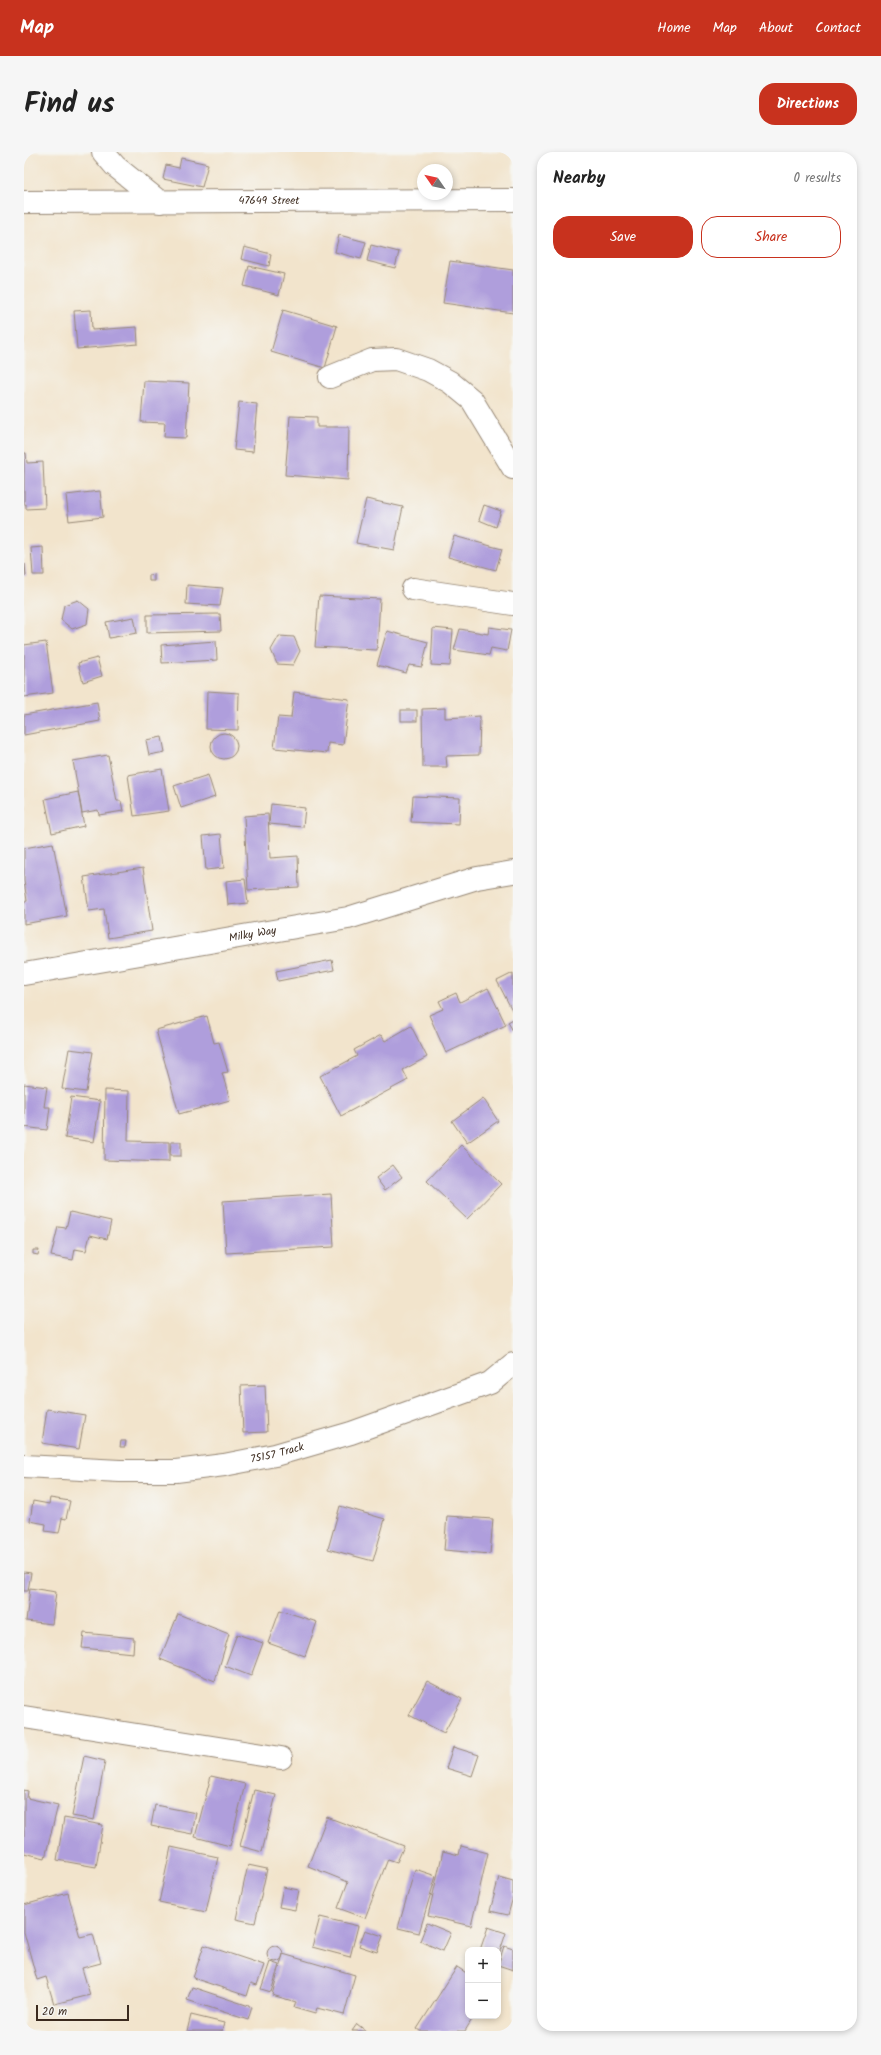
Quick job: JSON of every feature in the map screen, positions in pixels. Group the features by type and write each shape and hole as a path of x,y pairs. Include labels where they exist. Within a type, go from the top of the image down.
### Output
{"street":[{"path":"103,152 115,166 160,202"},
{"name":"47649 Street","path":"24,202 513,200"},
{"path":"330,377 372,360 396,359 428,370 450,382 472,400 513,468"},
{"path":"413,589 513,604"},
{"name":"Milky Way","path":"477,878 513,856"},
{"name":"Milky Way","path":"24,974 348,918 477,878 513,872"},
{"name":"75157 Track","path":"24,1466 120,1471 176,1471 224,1465 275,1455 351,1433 490,1383 513,1364"},
{"path":"24,1717 281,1758"}],"building":[{"path":"181,158 208,164 202,187 163,179 166,165 179,168"},
{"path":"339,235 366,242 361,259 335,252"},
{"path":"371,245 399,252 395,268 367,261"},
{"path":"244,247 271,254 269,266 241,259"},
{"path":"450,261 513,270 513,313 443,303"},
{"path":"249,266 284,274 279,295 244,286"},
{"path":"91,310 92,330 137,327 138,344 77,349 74,311"},
{"path":"283,310 337,326 325,368 271,352"},
{"path":"144,381 189,383 186,438 164,437 165,423 141,422"},
{"path":"239,402 257,404 253,452 234,450"},
{"path":"290,416 317,417 317,427 349,427 348,480 285,475"},
{"path":"24,453 26,453 27,463 43,462 45,508 26,509 26,504 24,505"},
{"path":"100,491 103,517 69,521 66,495"},
{"path":"366,499 403,507 394,550 356,543"},
{"path":"484,505 501,511 496,527 479,520"},
{"path":"454,536 502,549 496,570 448,557"},
{"path":"43,547 44,575 33,575 31,548"},
{"path":"25,564 26,576 24,576"},
{"path":"154,574 154,581 149,581 149,575"},
{"path":"187,585 223,588 220,606 186,604"},
{"path":"319,596 380,599 377,650 315,647"},
{"path":"78,600 89,609 87,624 72,629 61,620 64,605"},
{"path":"220,614 221,631 147,633 147,615"},
{"path":"134,617 137,633 109,638 106,622"},
{"path":"489,627 511,630 507,651 491,648 489,655 454,650 460,629 488,634"},
{"path":"433,628 453,630 450,666 431,665"},
{"path":"387,631 428,642 422,667 409,665 406,673 377,665"},
{"path":"279,636 294,637 300,651 293,665 277,664 271,650"},
{"path":"216,641 217,660 162,663 161,645"},
{"path":"46,642 53,693 24,697 24,645"},
{"path":"97,658 102,676 83,682 78,663"},
{"path":"207,691 239,693 238,730 206,729"},
{"path":"294,692 349,699 343,745 328,743 327,753 274,748 278,717 291,718"},
{"path":"97,702 100,721 24,735 24,715"},
{"path":"445,708 445,718 480,716 479,755 446,756 447,767 423,767 422,709"},
{"path":"401,710 417,710 417,721 401,721"},
{"path":"224,733 233,737 237,746 233,755 224,759 215,755 211,746 215,737"},
{"path":"162,737 165,752 149,755 146,740"},
{"path":"108,755 117,801 121,801 123,811 99,815 98,810 82,813 73,761"},
{"path":"162,769 169,811 134,816 128,775"},
{"path":"208,775 215,797 181,808 174,786"},
{"path":"78,792 84,826 52,833 45,799"},
{"path":"413,796 460,798 459,824 411,822"},
{"path":"271,804 305,808 303,827 269,824"},
{"path":"268,814 270,858 298,856 299,887 248,890 244,816"},
{"path":"221,834 224,868 206,870 203,836"},
{"path":"53,843 67,916 24,924 24,901 27,901 24,881 24,848"},
{"path":"143,868 152,931 108,938 104,909 89,911 84,877"},
{"path":"245,879 248,903 228,905 226,881"},
{"path":"332,960 334,970 278,981 276,971"},
{"path":"513,973 513,1012 497,981"},
{"path":"488,988 506,1025 446,1053 429,1015 443,1009 439,1001 456,993 460,1002"},
{"path":"207,1016 214,1043 219,1042 228,1072 222,1073 230,1100 179,1114 156,1030"},
{"path":"513,1019 513,1031 508,1022"},
{"path":"411,1026 427,1057 403,1070 408,1080 341,1116 320,1076 357,1056 354,1050 381,1035 385,1041"},
{"path":"69,1049 93,1052 86,1092 62,1089"},
{"path":"24,1084 47,1087 44,1107 50,1107 47,1130 24,1127"},
{"path":"105,1090 129,1091 128,1141 169,1142 169,1162 104,1160"},
{"path":"71,1097 100,1101 94,1142 65,1138"},
{"path":"483,1098 498,1121 467,1143 452,1121"},
{"path":"171,1142 181,1142 181,1156 170,1156"},
{"path":"461,1145 501,1184 467,1219 427,1181"},
{"path":"393,1165 402,1177 385,1190 376,1178"},
{"path":"331,1194 334,1247 226,1253 223,1201"},
{"path":"70,1212 111,1221 107,1239 90,1235 86,1251 75,1249 73,1260 51,1256 58,1227 66,1228"},
{"path":"33,1250 39,1250 38,1255 33,1254"},
{"path":"265,1385 267,1432 243,1433 241,1386"},
{"path":"47,1409 85,1415 79,1449 42,1443"},
{"path":"121,1441 126,1441 125,1447 120,1447"},
{"path":"50,1498 70,1501 66,1519 62,1518 59,1533 45,1531 46,1524 30,1521 33,1501 49,1504"},
{"path":"340,1506 385,1519 373,1561 328,1549"},
{"path":"447,1516 493,1519 490,1554 444,1550"},
{"path":"24,1572 31,1573 28,1591 24,1591"},
{"path":"30,1588 56,1592 52,1624 26,1621"},
{"path":"280,1610 317,1622 305,1656 268,1643"},
{"path":"178,1614 229,1634 215,1681 160,1659"},
{"path":"84,1633 134,1638 133,1653 82,1648"},
{"path":"237,1634 263,1643 251,1676 225,1666"},
{"path":"427,1681 462,1699 444,1733 409,1715"},
{"path":"453,1747 479,1755 472,1776 446,1768"},
{"path":"84,1756 105,1761 94,1820 72,1816"},
{"path":"211,1776 245,1784 230,1846 195,1837"},
{"path":"24,1790 28,1791 27,1798 58,1805 45,1858 24,1853"},
{"path":"254,1790 276,1795 262,1852 240,1846"},
{"path":"155,1805 196,1813 192,1834 151,1826"},
{"path":"327,1817 404,1846 397,1862 388,1859 365,1918 338,1908 348,1882 308,1866"},
{"path":"64,1818 103,1825 96,1867 57,1860"},
{"path":"461,1846 488,1853 471,1926 428,1916 443,1851 459,1855"},
{"path":"171,1847 218,1857 206,1912 159,1902"},
{"path":"248,1865 267,1869 255,1923 236,1919"},
{"path":"415,1869 436,1876 419,1933 398,1928"},
{"path":"499,1877 513,1881 513,1897 508,1915 490,1911"},
{"path":"283,1887 299,1890 295,1910 279,1907"},
{"path":"68,1893 80,1937 93,1934 101,1963 82,1968 90,1995 54,2004 46,1977 37,1980 24,1932 24,1905"},
{"path":"320,1917 358,1926 350,1957 312,1947"},
{"path":"427,1923 451,1933 443,1951 420,1941"},
{"path":"488,1927 506,1933 501,1948 481,1947"},
{"path":"365,1930 383,1936 377,1952 359,1946"},
{"path":"204,1945 264,1965 257,1985 251,1983 247,1996 193,1978"},
{"path":"275,1946 281,1948 283,1954 281,1960 275,1962 269,1960 267,1954 269,1948"},
{"path":"504,1946 513,1949 513,1970 501,1966 501,1956"},
{"path":"283,1954 355,1975 344,2015 317,2008 315,2014 294,2008 296,2002 272,1995"},
{"path":"270,1962 279,1965 271,1992 261,1989"},
{"path":"457,1967 465,1972 465,2019 472,2019 465,2031 420,2031 417,2029"},
{"path":"192,1987 252,2007 248,2020 187,2000"},
{"path":"191,2015 224,2023 222,2031 187,2031"},
{"path":"357,2024 366,2031 352,2031"}]}
